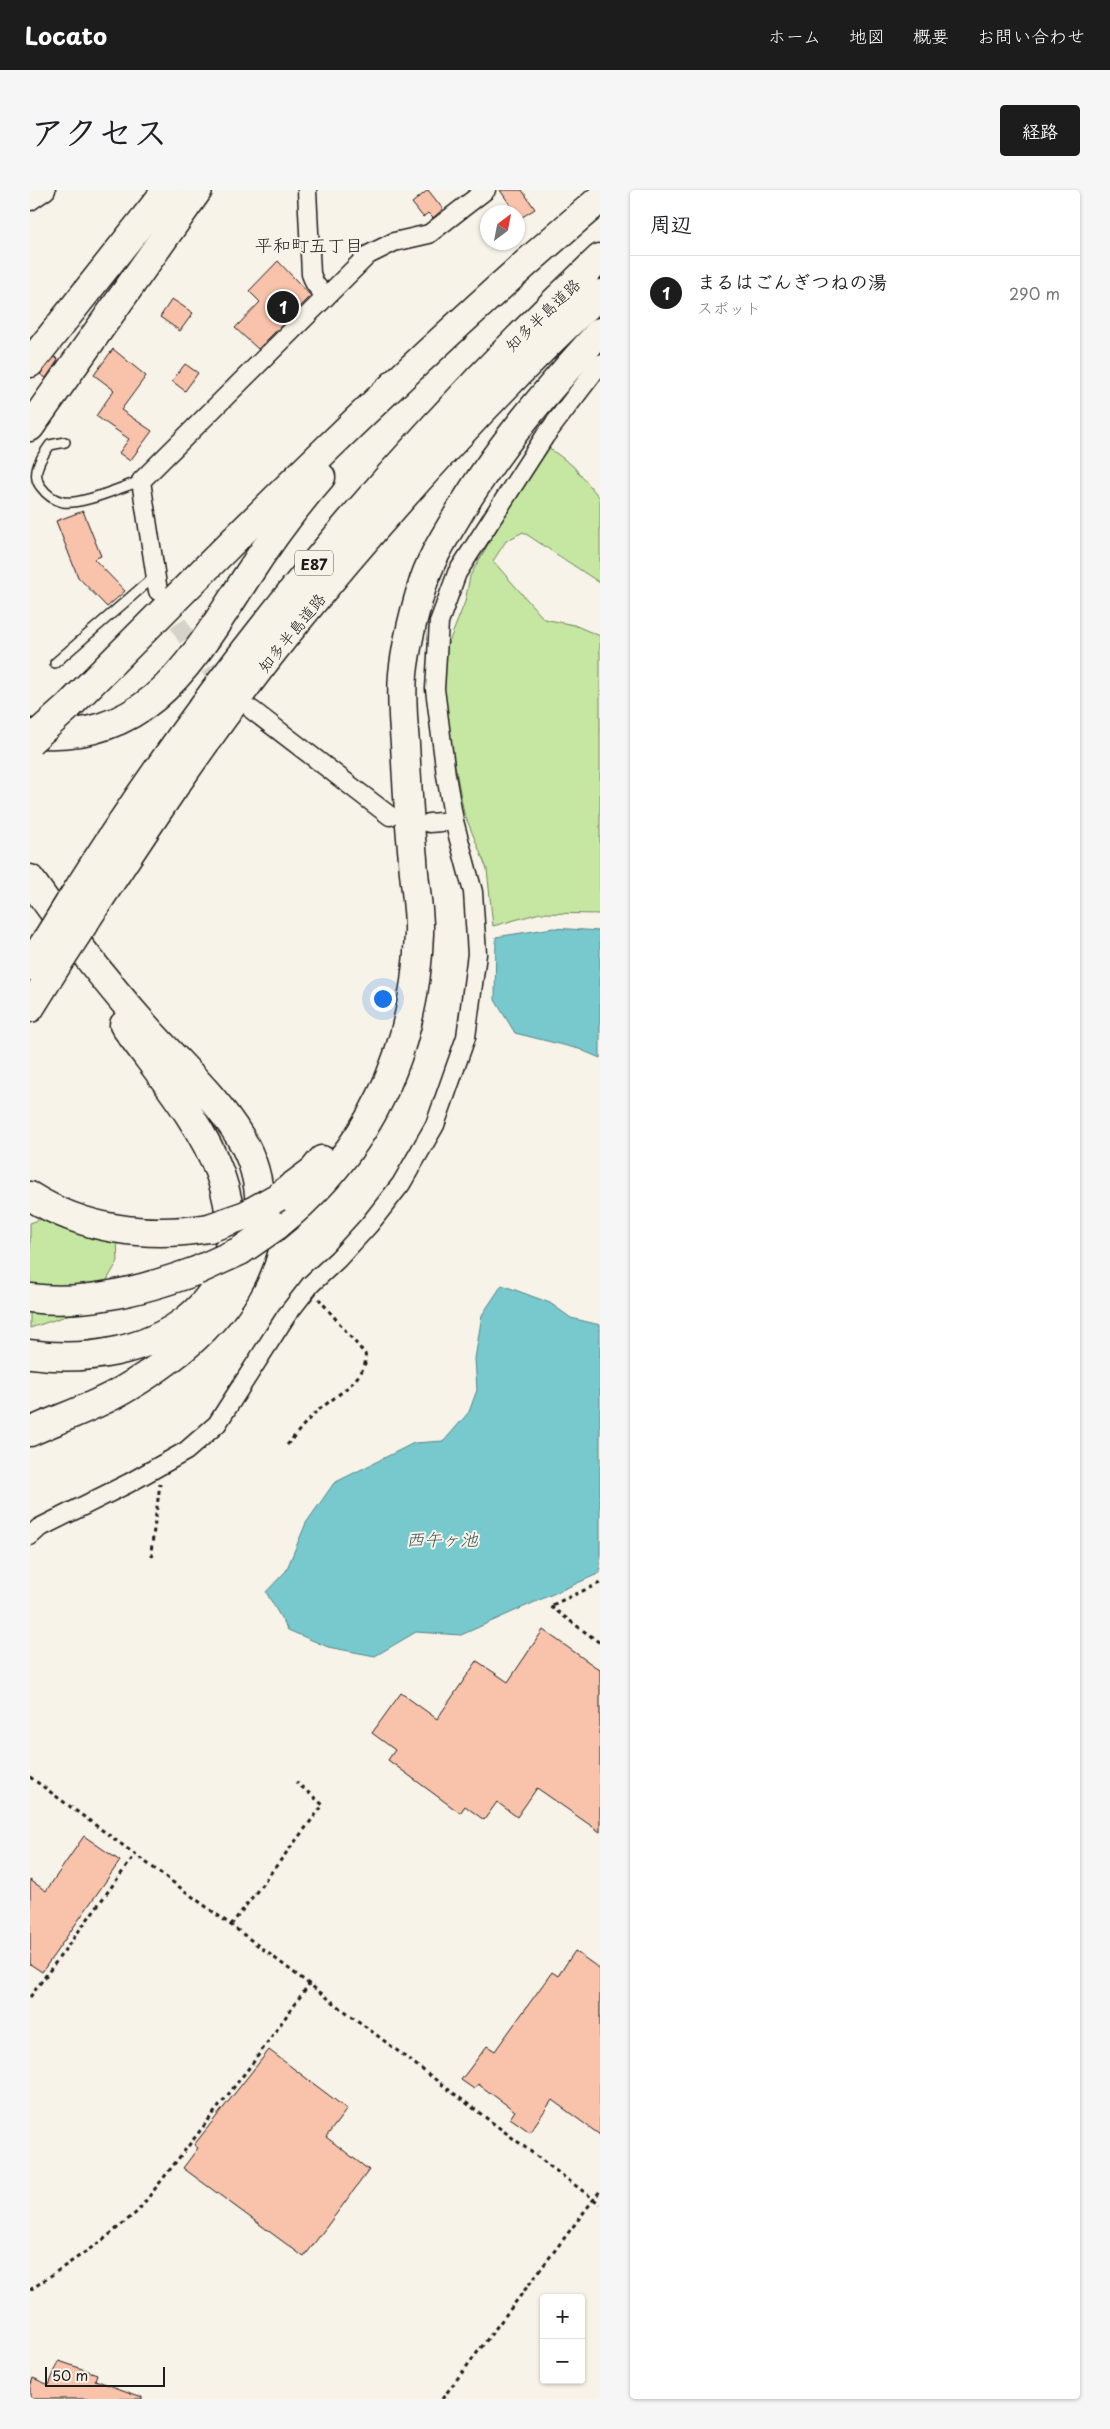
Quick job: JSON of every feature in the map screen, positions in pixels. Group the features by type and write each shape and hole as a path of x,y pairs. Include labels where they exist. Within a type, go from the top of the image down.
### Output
{"highway":[{"path":"30,363 167,190"},
{"path":"30,427 198,190"},
{"path":"30,741 68,707 175,598 380,398 506,281 600,200"},
{"name":"知多半島道路","path":"78,911 109,840 182,737 312,566 458,398 600,258"},
{"path":"30,733 57,736 85,733 108,726 137,710 172,682 193,659 212,633 244,581 307,493 345,450 497,304 506,281"},
{"name":"知多半島道路","path":"30,1008 44,957 78,911 150,822 284,637 409,489 536,354 600,294"},
{"path":"30,1298 78,1298 113,1295 151,1288 196,1271 240,1251 276,1226 316,1190 339,1166 377,1106 393,1071 406,1026 419,932 407,792 403,675 410,635 422,588 436,551 468,496 504,445 547,391 600,332"},
{"path":"30,1354 98,1355 145,1344 162,1337 182,1324 207,1299 224,1269 230,1249 231,1234 230,1212 211,1153 179,1102 47,915 37,889"},
{"path":"30,1432 122,1391 185,1347 205,1328 232,1295 242,1278 253,1251 261,1220 260,1189 254,1164 240,1138 199,1083 106,983 37,889"},
{"path":"30,1196 60,1212 101,1226 145,1232 188,1231 209,1228 246,1215 278,1197 313,1170 335,1145 358,1114 406,1026"}],"street":[{"path":"30,200 46,190"},
{"path":"307,190 311,274 315,284 326,297"},
{"path":"157,583 141,481 368,255 394,242 429,234 486,190"},
{"path":"30,1536 39,1528 186,1451 218,1424 233,1403 263,1350 308,1288 369,1225 401,1184 435,1125 466,1037 477,954 473,892 454,821 435,689 440,622 462,566 545,436 600,364"},
{"path":"252,710 390,816"},
{"path":"429,823 454,821"}],"lane":[{"path":"65,442 50,445 42,457 37,471 38,483 47,494 62,502 76,502 141,481"},
{"path":"56,663 157,583"}],"path":[{"path":"287,1445 314,1414 352,1383 367,1361 365,1354 323,1303 308,1288"},
{"path":"153,1557 151,1552 161,1476 158,1467"},
{"path":"600,1583 550,1606 600,1643"},
{"path":"30,1777 232,1925 600,2204"},
{"path":"232,1925 323,1805 296,1782"},
{"path":"30,1997 135,1855"},
{"path":"30,2290 104,2239 137,2212 255,2060 309,1984"},
{"path":"442,2399 600,2191"}],"green space":[{"path":"548,447 573,466 600,498 600,583 523,532 506,541 493,561 544,619 574,625 600,636 600,914 540,913 493,926 487,869 464,813 444,709 441,662 465,602 470,576 506,513"},
{"path":"53,1215 117,1240 118,1261 100,1292 66,1316 30,1328 30,1223"}],"water":[{"path":"553,928 600,931 600,1058 579,1049 515,1033 495,1000 496,937"},
{"name":"西午ヶ池","path":"502,1285 550,1303 571,1318 600,1325 600,1573 461,1635 416,1632 375,1656 328,1647 288,1630 266,1592 286,1571 306,1523 334,1483 414,1443 444,1441 469,1412 477,1390 475,1359 482,1315"}],"building":[{"path":"428,190 443,209 433,218 428,213 423,217 412,203"},
{"path":"500,190 522,190 535,209 525,215 525,205 510,205"},
{"path":"278,261 311,296 258,349 235,328 260,302 249,291"},
{"path":"172,299 193,313 180,331 160,317"},
{"path":"113,349 146,376 121,410 152,431 130,461 119,453 129,439 96,416 114,390 94,375"},
{"path":"55,357 58,360 46,378 40,374"},
{"path":"185,364 198,373 185,391 172,381"},
{"path":"83,511 101,556 94,559 125,591 107,607 78,577 56,521"},
{"path":"543,1630 600,1670 600,1832 537,1788 517,1817 497,1802 484,1820 465,1806 460,1813 388,1760 395,1750 372,1733 401,1693 437,1719 477,1661 508,1682"},
{"path":"84,1836 120,1861 42,1972 30,1964 30,1880 46,1891"},
{"path":"575,1951 600,1969 600,2135 552,2100 530,2132 510,2118 515,2111 478,2084 474,2089 461,2080 487,2046 495,2051 552,1972 558,1976"},
{"path":"269,2050 347,2109 326,2137 369,2170 304,2257 183,2168 198,2148 194,2145"},
{"path":"59,2361 97,2374 95,2380 142,2397 142,2399 30,2399 30,2387 33,2378 49,2385"}],"tunnel":[{"path":"164,600 188,640 227,691"}],"place":[{"name":"まるはごんぎつねの湯","path":"283,307"}],"district":[{"name":"平和町五丁目","path":"309,244"}]}
